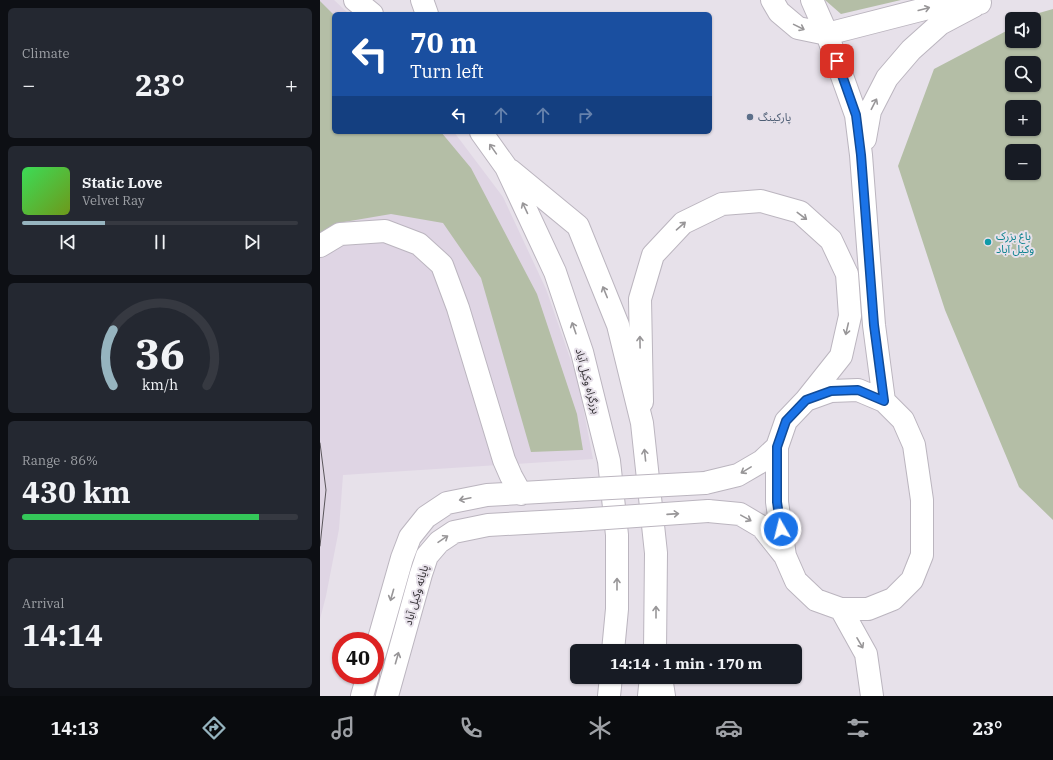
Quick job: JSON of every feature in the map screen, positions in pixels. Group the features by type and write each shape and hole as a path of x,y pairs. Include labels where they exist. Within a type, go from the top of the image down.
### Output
{"main road":[{"path":"355,0 370,12"},
{"path":"422,0 426,12"},
{"path":"772,0 779,12 798,28 827,34 940,5 984,1"},
{"path":"812,0 827,34 856,115 861,155 874,325 884,401"},
{"path":"861,155 870,111 887,78 910,50 940,24 984,1"},
{"name":"بزرگراه وکیل آباد","path":"482,134 506,167 555,272 582,352 608,461 617,534 617,609 614,644"},
{"path":"506,167 578,226 618,325 642,423"},
{"path":"656,644 656,554 642,423 640,299 653,255 683,223 722,204 761,201 800,212 831,240 847,274 850,316 841,356 806,400 786,421 777,447 777,502 785,556 796,581 816,600 841,610 868,609 893,599 912,580 922,554 922,500 914,445 904,420 884,401 858,390 831,391 806,400"},
{"path":"320,246 340,234 385,231 419,244 442,265 458,308 504,460 521,494"},
{"path":"381,632 402,558 410,537 426,517 447,503 487,495 704,483 738,475 762,461 777,447"},
{"path":"487,495 504,460"},
{"name":"پایانه وکیل آباد","path":"387,696 427,556 439,542 454,532 488,525 708,511 740,514 762,527 785,556"},
{"path":"841,610 866,654 872,696"},
{"path":"362,696 365,684"},
{"path":"609,696 610,684"},
{"path":"649,696 650,684"},
{"path":"662,684 664,696"}],"shaded area":[{"path":"320,0 334,0 347,12 332,12 332,134 456,134 503,197 546,289 578,381 593,459 343,475 339,529 320,619"}],"green space":[{"path":"825,0 901,0 841,14"},
{"path":"320,1 332,13 332,134 443,134 471,168 537,294 577,414 583,450 531,452 481,278 443,223 391,214 344,222 320,236"},
{"name":"باغ بزرک وکیل آباد","path":"1053,9 1053,520 1019,487 945,310 898,166 934,69 1005,32 1005,48 1041,48 1041,12"}],"tram line":[{"path":"320,443 326,490 320,546"}],"place":[{"name":"پارکینگ","path":"750,117"},
{"name":"باغ بزرک وکیل آباد","path":"988,242"}],"route":[{"path":"781,529 777,502 777,447 786,421 806,400 831,391 858,390 884,401 874,325 861,155 856,115 837,61"}]}
